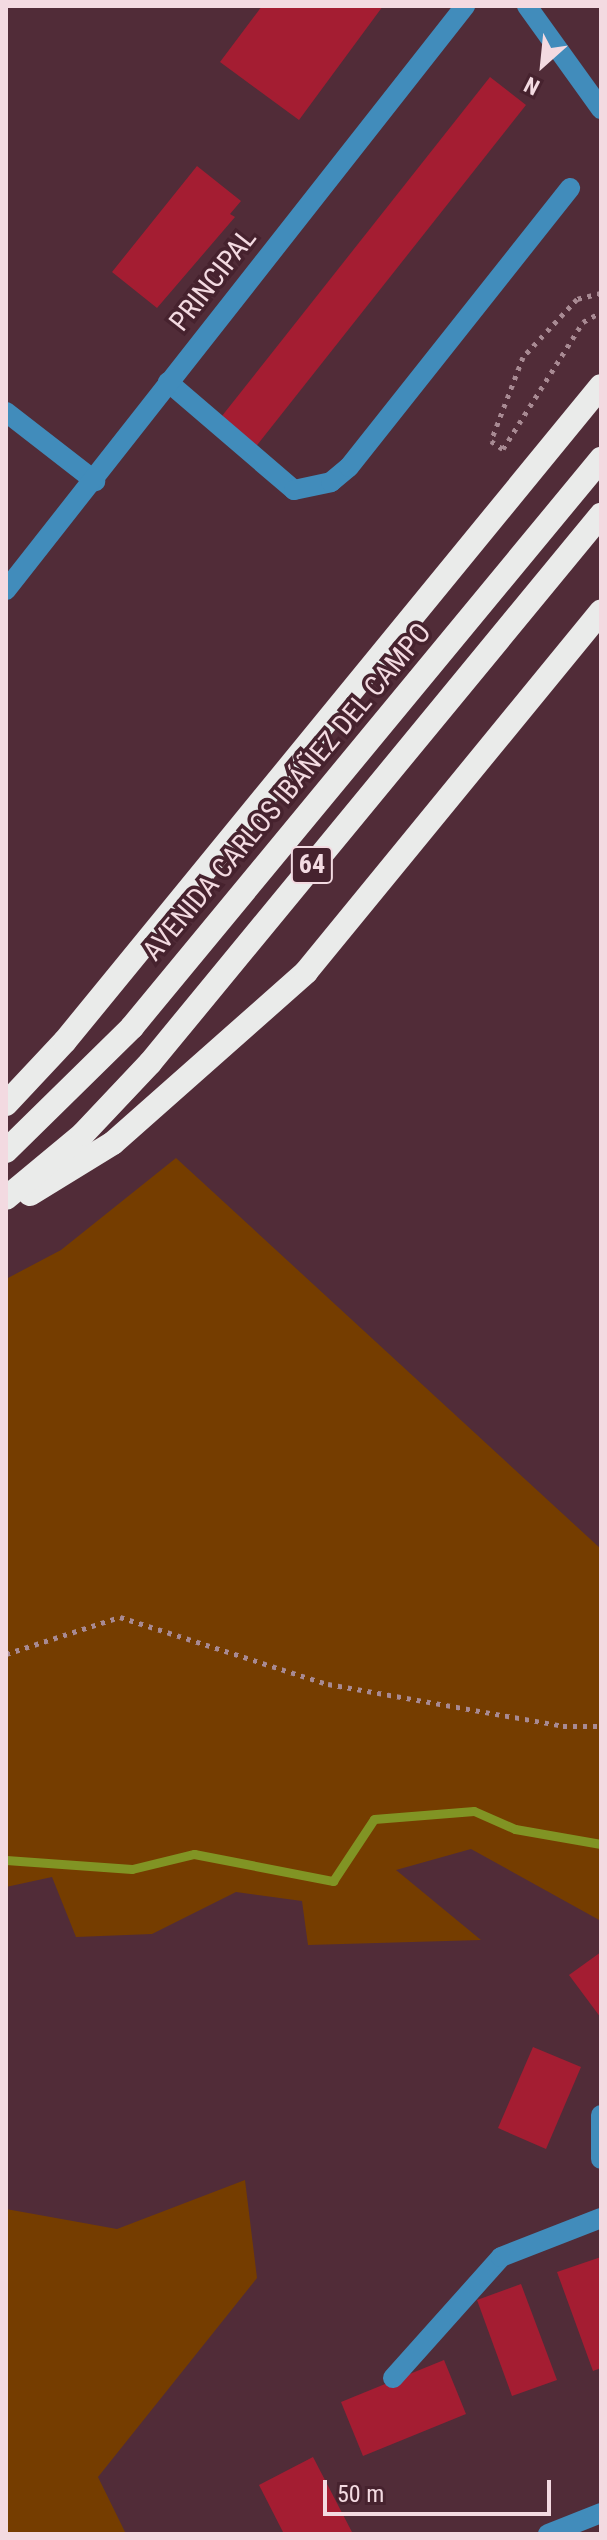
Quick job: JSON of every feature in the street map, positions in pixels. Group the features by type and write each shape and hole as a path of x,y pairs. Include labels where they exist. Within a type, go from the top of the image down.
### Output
{"highway":[{"path":"6,1104 65,1041 601,386"},
{"name":"AVENIDA CARLOS IBÁÑEZ DEL CAMPO","path":"6,1151 132,1027 601,459"},
{"name":"64","path":"6,1198 83,1134 150,1063 601,515"},
{"path":"6,1206 113,1143 306,972 601,611"}],"street":[{"name":"PRINCIPAL","path":"6,590 95,481 168,382 465,6"},
{"path":"527,6 601,109"},
{"path":"168,382 294,490 331,482 349,467 570,188"},
{"path":"6,412 95,481"},
{"path":"601,2115 601,2159"},
{"path":"393,2378 501,2257 601,2218"},
{"path":"548,2534 601,2513"}],"path":[{"path":"601,293 577,299 523,357 491,441 503,449 583,322 601,312"},
{"path":"6,1654 120,1617 328,1684 563,1726 601,1726"}],"shaded area":[{"path":"176,1158 601,1549 601,1921 471,1849 396,1870 481,1940 308,1945 302,1901 236,1892 152,1934 76,1937 52,1877 6,1887 6,1279 61,1250"},
{"path":"245,2180 257,2278 98,2477 126,2534 6,2534 6,2209 117,2229"}],"building":[{"path":"262,6 383,6 299,120 220,62"},
{"path":"490,77 526,105 254,449 218,421"},
{"path":"197,166 241,201 230,214 235,217 157,308 112,272"},
{"path":"601,1952 601,2018 569,1975"},
{"path":"533,2047 581,2067 546,2149 498,2128"},
{"path":"601,2257 601,2368 593,2371 557,2272"},
{"path":"521,2284 557,2380 512,2396 477,2300"},
{"path":"444,2360 466,2414 363,2456 341,2402"},
{"path":"313,2457 353,2534 284,2534 259,2485"}],"waterway":[{"path":"6,1860 132,1869 194,1854 333,1881 374,1819 474,1811 515,1829 601,1844"}]}
